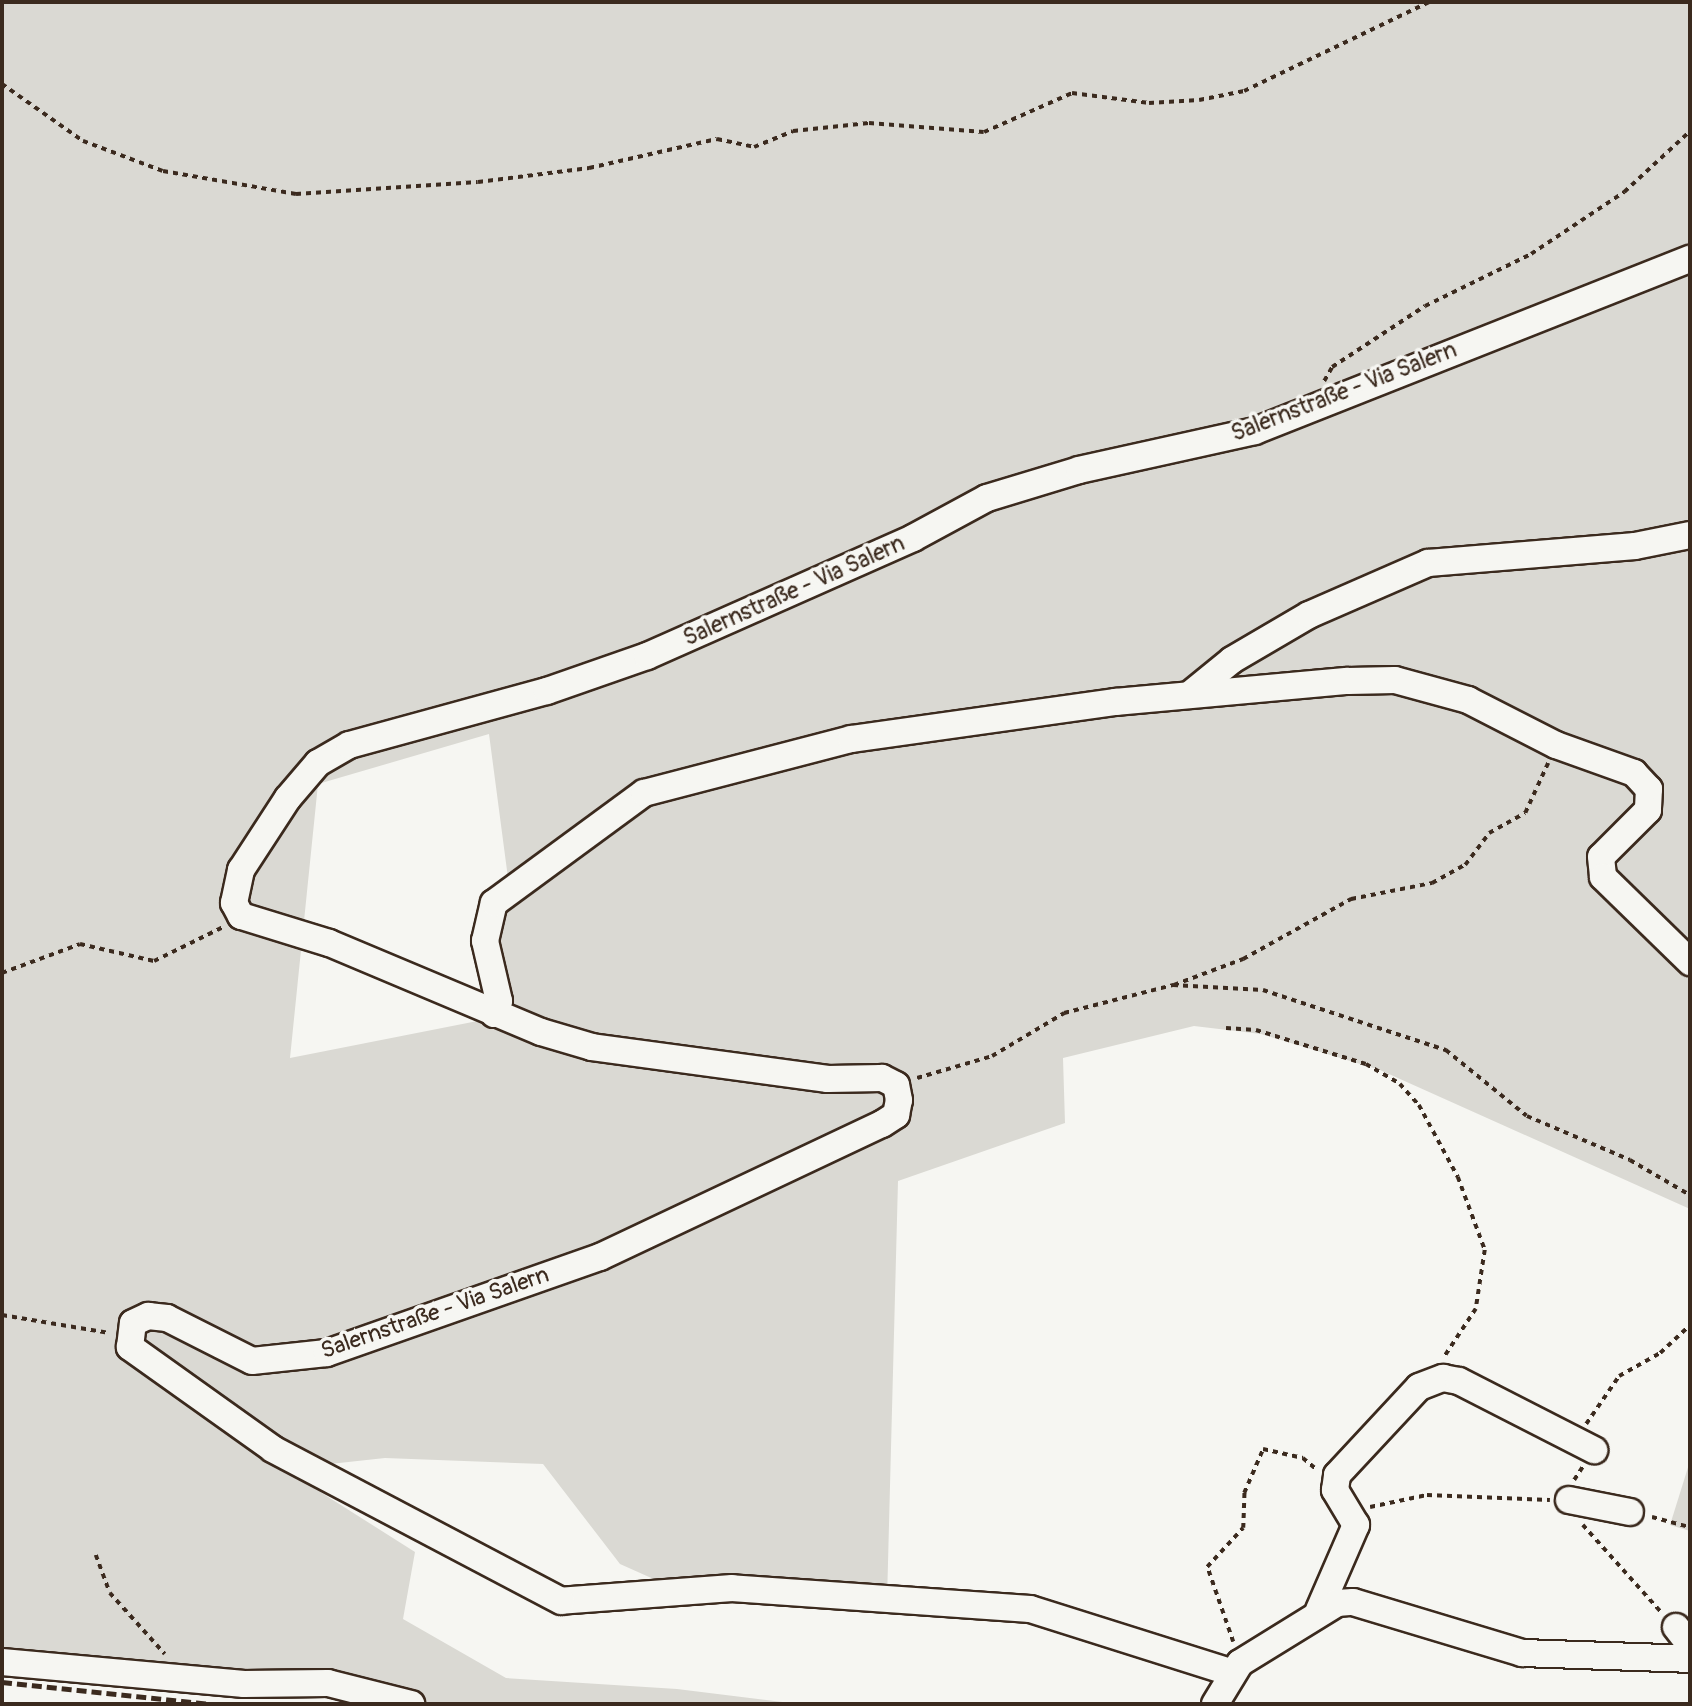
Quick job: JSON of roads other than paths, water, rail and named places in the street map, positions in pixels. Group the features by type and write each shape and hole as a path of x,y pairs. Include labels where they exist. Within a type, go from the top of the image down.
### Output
{"street":[{"name":"Salernstraße - Via Salern","path":"1236,1668 1030,1609 732,1588 561,1601 273,1449 130,1346 127,1337 133,1323 148,1316 167,1318 252,1361 327,1353 612,1251 882,1124 895,1115 896,1085 882,1078 828,1079 593,1047 494,1014 329,943 242,916 234,903 258,837 318,763 349,745 547,691 647,656 913,538 987,498 1079,470 1255,431 1690,259"},
{"path":"1189,695 1232,660 1309,615 1428,563 1635,546 1690,535"},
{"path":"494,1014 499,1001 485,941 494,904 645,793 851,739 1189,695 1395,680 1468,700 1556,745 1634,773 1649,789 1648,810 1601,857 1603,877 1690,962"},
{"path":"1319,1611 1354,1533 1352,1513 1334,1483 1360,1443 1419,1387 1443,1378 1459,1381 1585,1445"},
{"path":"1569,1500 1630,1512"},
{"path":"1334,1577 1353,1602"},
{"path":"1215,1704 1236,1668 1319,1611 1353,1602 1522,1653 1690,1659"},
{"path":"2,1662 192,1680 328,1682 411,1704"}],"railway":[{"path":"2,1682 213,1704"}]}
